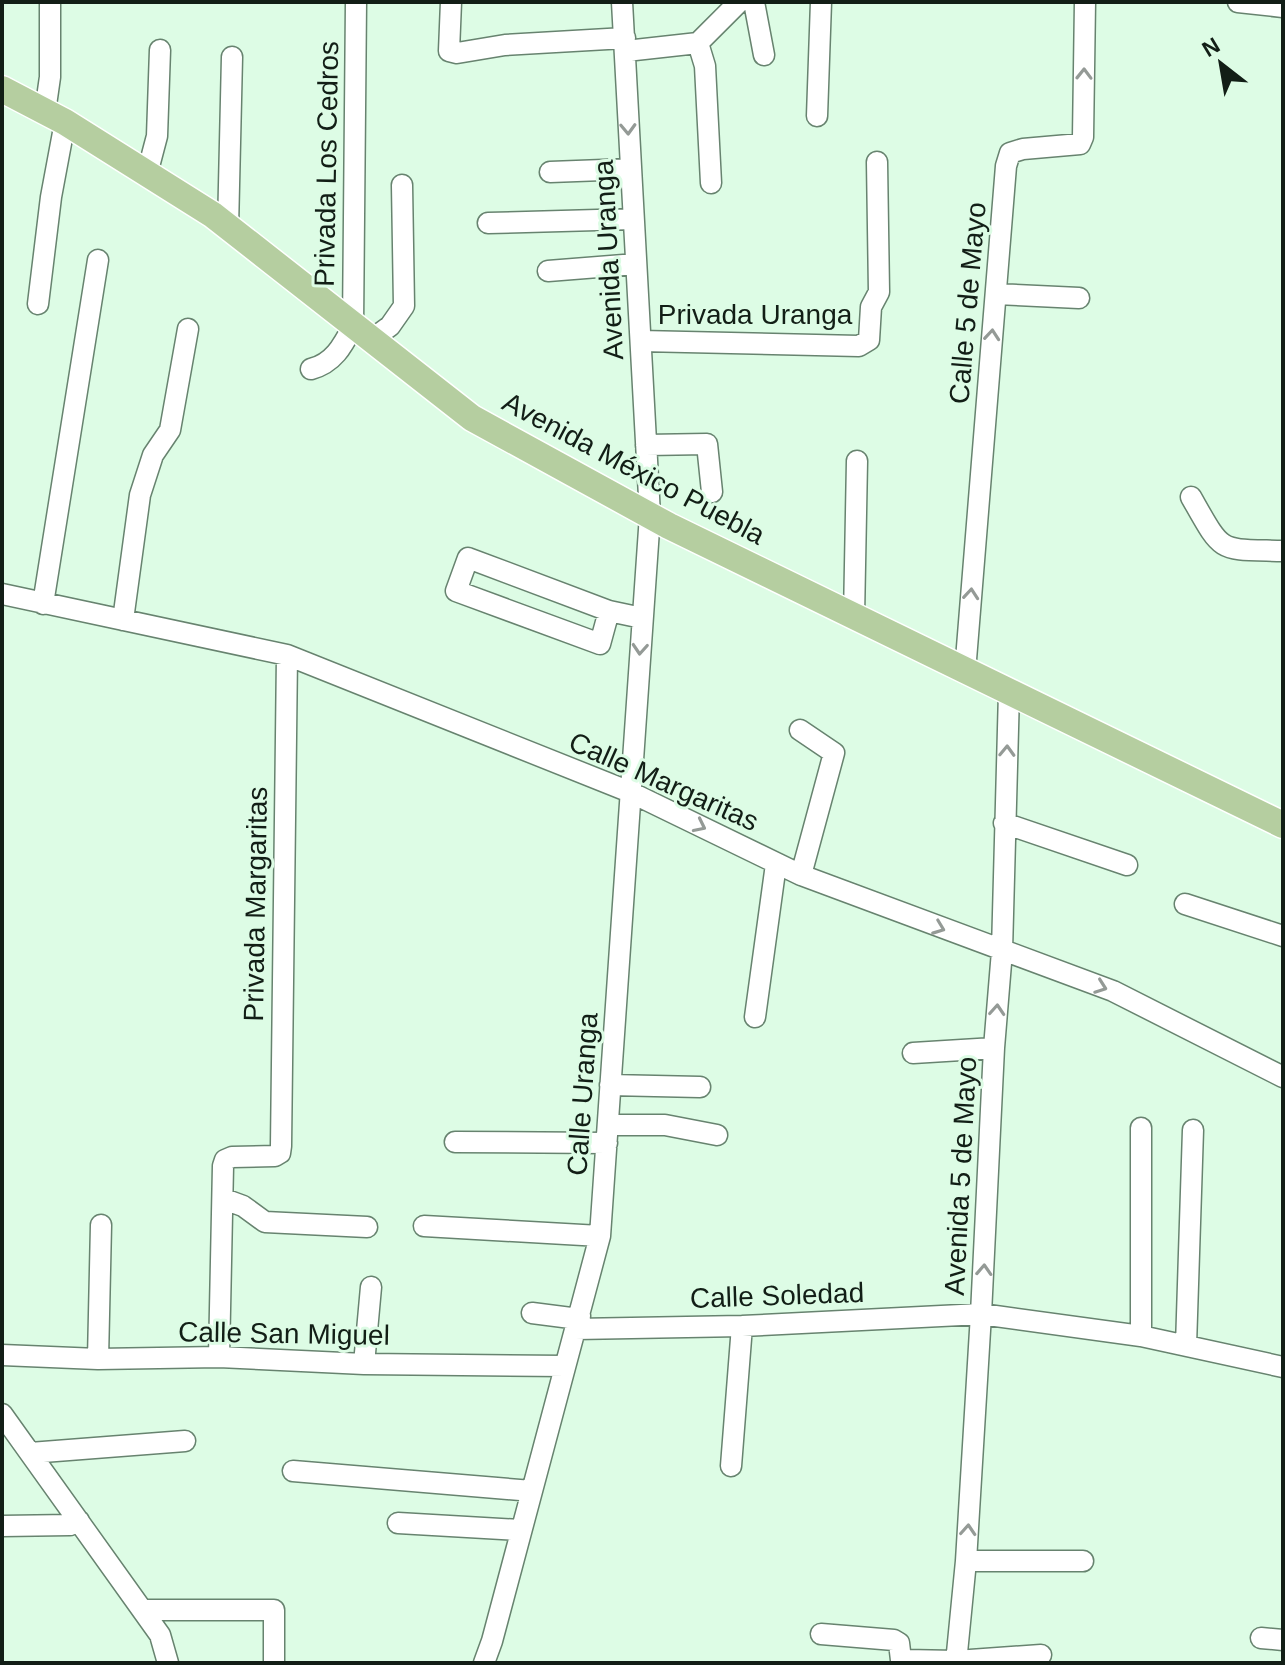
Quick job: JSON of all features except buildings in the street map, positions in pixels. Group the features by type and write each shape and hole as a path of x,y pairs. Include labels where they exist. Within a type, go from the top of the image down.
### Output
{"main road":[{"name":"Avenida México Puebla","path":"2,89 55,117 228,228 472,418 650,515 965,672 1283,825"}],"street":[{"path":"38,304 51,197 55,117 50,77 50,2"},
{"name":"Privada Los Cedros","path":"356,2 362,333"},
{"path":"451,2 449,51 457,53 505,45 698,43 739,2"},
{"name":"Avenida Uranga","path":"622,2 650,515"},
{"path":"754,2 764,55"},
{"path":"817,116 821,2"},
{"name":"Calle 5 de Mayo","path":"965,672 1006,166 1010,153 1023,149 1080,144 1083,137 1085,2"},
{"path":"1238,2 1283,7"},
{"path":"698,43 705,66 711,183"},
{"path":"147,174 157,136 160,50"},
{"path":"228,228 232,57"},
{"name":"Privada Uranga","path":"641,341 859,346 869,340 871,307 879,292 877,162"},
{"path":"550,172 630,169"},
{"path":"311,369 323,366 362,333 390,326 404,306 402,185"},
{"path":"488,223 633,219"},
{"path":"43,604 98,260"},
{"path":"548,271 636,264"},
{"path":"996,294 1079,298"},
{"path":"123,620 140,495 153,455 170,430 188,329"},
{"path":"646,445 707,444 712,492"},
{"path":"854,617 857,461"},
{"path":"1191,497 1215,540 1229,549 1283,551"},
{"name":"Calle Uranga","path":"484,1663 600,1236 650,515"},
{"path":"609,611 600,644 456,591 468,558 609,611 642,618"},
{"name":"Calle Margaritas","path":"2,594 287,655 630,792 801,875 1113,991 1283,1077"},
{"name":"Privada Margaritas","path":"224,1199 225,1160 280,1153 287,655"},
{"name":"Avenida 5 de Mayo","path":"956,1662 966,1561 1002,951 1009,692"},
{"path":"800,730 834,753 801,875"},
{"path":"1004,823 1127,865"},
{"path":"755,1017 776,864"},
{"path":"1185,904 1283,936"},
{"path":"913,1053 994,1048"},
{"path":"610,1085 700,1087"},
{"path":"455,1142 607,1134 665,1125 717,1135"},
{"path":"1141,1128 1141,1336"},
{"path":"1186,1346 1193,1130"},
{"path":"219,1357 224,1199 243,1206 265,1222 367,1227"},
{"path":"98,1359 101,1225"},
{"path":"424,1226 600,1236"},
{"path":"364,1364 371,1287"},
{"name":"Calle Soledad","path":"532,1313 571,1318 578,1323 742,1326 981,1314 1141,1336 1283,1367"},
{"path":"731,1466 742,1326"},
{"name":"Calle San Miguel","path":"2,1355 565,1366"},
{"path":"2,1414 160,1635 168,1663"},
{"path":"30,1453 185,1441"},
{"path":"293,1471 532,1491"},
{"path":"2,1526 70,1525 79,1521"},
{"path":"398,1523 520,1530"},
{"path":"966,1561 1083,1561"},
{"path":"142,1610 274,1610 274,1663"},
{"path":"821,1634 894,1640 899,1643 901,1660 956,1662 1041,1655"},
{"path":"1261,1638 1283,1640"}]}
